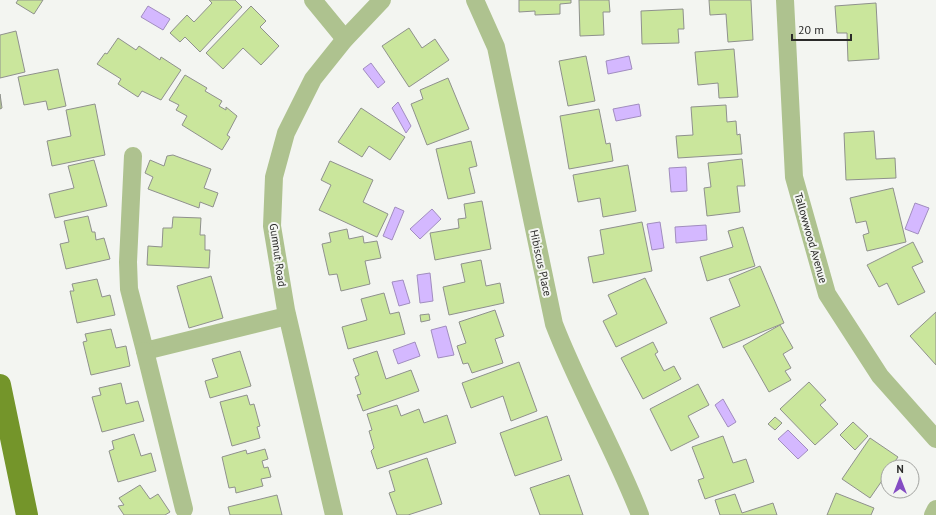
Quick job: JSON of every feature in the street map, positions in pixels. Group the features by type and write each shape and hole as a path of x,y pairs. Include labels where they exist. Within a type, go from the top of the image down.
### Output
{"main road":[{"path":"0,385 26,515"}],"street":[{"path":"313,0 345,38"},
{"name":"Gumnut Road","path":"334,515 287,316 272,226 274,177 286,133 309,86 345,38 382,0"},
{"name":"Hibiscus Place","path":"475,0 496,47 554,324 570,365 625,477 640,515"},
{"name":"Tallowwood Avenue","path":"785,0 794,177 827,294 880,376 936,439"},
{"path":"133,156 128,262 130,289 184,509"},
{"path":"145,351 287,316"},
{"path":"933,515 936,509"}],"shaded area":[{"path":"148,6 170,19 163,30 141,17"},
{"path":"629,56 632,69 608,74 606,61"},
{"path":"371,63 385,82 378,88 363,69"},
{"path":"398,102 411,126 406,133 392,108"},
{"path":"639,104 641,116 616,121 613,109"},
{"path":"686,167 687,191 671,192 669,168"},
{"path":"915,203 929,208 918,234 905,229"},
{"path":"395,207 404,211 392,240 383,236"},
{"path":"432,209 441,219 420,239 410,229"},
{"path":"660,222 664,248 652,250 647,224"},
{"path":"706,225 707,240 676,243 675,227"},
{"path":"430,273 433,301 420,303 417,275"},
{"path":"403,280 410,303 399,306 392,282"},
{"path":"446,326 454,355 438,358 431,330"},
{"path":"415,342 420,356 398,364 393,350"},
{"path":"723,399 736,422 728,427 715,405"},
{"path":"788,430 808,450 798,459 778,439"}],"building":[{"path":"18,0 43,0 34,14 16,3"},
{"path":"209,0 235,0 242,7 200,52 185,37 180,42 170,33 187,15 194,22 212,3"},
{"path":"519,0 571,0 571,3 560,4 560,14 535,15 535,11 519,12"},
{"path":"579,0 609,0 610,12 603,12 604,35 580,36"},
{"path":"709,0 751,0 753,40 728,42 726,14 710,15"},
{"path":"876,3 879,59 848,61 847,33 837,33 835,6"},
{"path":"251,6 266,21 260,27 279,46 261,65 243,48 223,69 206,53"},
{"path":"683,9 684,29 678,29 679,43 642,44 641,11"},
{"path":"409,28 422,48 435,39 449,60 409,87 382,46"},
{"path":"16,31 25,72 0,78 0,35"},
{"path":"118,38 136,50 139,46 160,60 161,57 181,70 161,100 142,91 138,97 118,84 121,79 97,64 105,53 107,54"},
{"path":"734,49 738,97 719,98 718,83 698,85 695,52"},
{"path":"586,56 595,101 568,106 559,61"},
{"path":"58,69 66,106 48,110 46,101 24,105 18,77"},
{"path":"185,75 207,88 205,91 222,101 219,106 226,110 226,107 237,116 227,135 230,137 222,150 182,125 187,116 176,110 179,105 169,100"},
{"path":"448,78 469,129 427,145 411,104 423,99 420,90"},
{"path":"0,94 2,108 0,109"},
{"path":"95,104 105,155 52,166 47,141 71,136 66,110"},
{"path":"726,105 727,122 736,121 737,135 740,134 742,154 678,158 676,136 693,135 691,107"},
{"path":"361,108 405,137 390,160 369,146 362,157 338,142"},
{"path":"599,109 606,144 610,143 613,161 569,169 560,116"},
{"path":"874,131 876,159 895,158 896,178 846,180 844,133"},
{"path":"471,141 477,166 469,168 475,193 448,199 436,149"},
{"path":"173,155 211,169 204,188 218,193 213,207 200,202 199,208 148,189 153,177 145,173 150,160 164,166 167,156"},
{"path":"742,159 745,186 737,186 740,212 707,216 704,188 711,187 708,163"},
{"path":"94,160 107,206 55,218 49,194 74,188 68,166"},
{"path":"330,161 373,180 363,202 388,214 377,237 319,210 331,185 321,180"},
{"path":"628,165 636,211 603,217 600,198 578,202 573,175"},
{"path":"893,188 906,242 867,251 863,235 869,233 866,221 856,223 850,198"},
{"path":"482,201 491,249 435,260 430,233 459,228 458,219 466,218 464,204"},
{"path":"88,216 92,232 95,232 96,240 104,238 110,259 66,269 60,244 69,242 64,221"},
{"path":"173,217 201,218 200,235 205,235 205,250 210,250 209,268 147,265 148,246 162,247 163,228 172,228"},
{"path":"642,222 652,271 593,283 588,257 604,254 600,230"},
{"path":"743,227 755,266 707,281 700,257 733,247 728,231"},
{"path":"347,229 349,239 363,236 364,243 377,241 381,258 365,261 370,284 341,291 337,274 329,275 322,244 331,242 329,233"},
{"path":"913,242 923,262 912,267 925,292 898,305 887,283 879,287 867,265"},
{"path":"481,260 486,286 500,283 504,303 449,315 443,287 465,282 461,264"},
{"path":"760,266 784,323 723,348 710,318 740,306 729,279"},
{"path":"211,276 223,318 189,328 177,286"},
{"path":"645,278 667,323 616,347 603,321 617,314 608,295"},
{"path":"97,279 102,297 110,295 115,315 77,323 70,291 74,291 72,284"},
{"path":"384,293 390,314 399,312 405,334 348,349 342,327 367,320 361,299"},
{"path":"495,310 504,336 495,339 503,363 472,373 468,363 463,364 457,346 466,343 459,322"},
{"path":"936,312 936,365 910,336"},
{"path":"429,314 430,320 421,322 420,315"},
{"path":"780,325 793,348 783,354 791,368 785,371 791,380 769,392 743,346"},
{"path":"111,329 116,348 126,346 130,366 91,375 83,342 87,341 85,334"},
{"path":"653,342 658,352 655,354 664,371 674,366 681,379 643,399 621,358"},
{"path":"240,351 251,386 210,398 205,381 218,377 212,359"},
{"path":"377,351 386,379 411,370 419,391 363,411 357,395 361,394 355,377 359,375 353,359"},
{"path":"519,362 537,411 511,421 503,396 471,408 462,383"},
{"path":"809,382 826,400 820,405 838,424 815,445 780,409"},
{"path":"121,383 126,404 138,401 144,421 102,432 92,397 101,395 99,388"},
{"path":"698,384 709,405 688,416 699,437 671,451 650,409"},
{"path":"247,395 250,405 254,404 260,426 257,427 260,438 232,446 220,402"},
{"path":"397,405 401,416 419,409 424,423 447,415 456,443 377,469 371,451 374,448 369,431 372,430 367,414"},
{"path":"547,416 562,460 515,476 500,433"},
{"path":"775,417 782,423 775,430 768,424"},
{"path":"853,422 868,436 855,450 840,435"},
{"path":"134,434 141,456 151,453 156,471 118,482 109,451 114,449 112,441"},
{"path":"723,436 733,463 746,459 754,482 705,499 698,480 704,478 692,447"},
{"path":"870,438 898,457 897,459 880,459 880,484 870,498 842,479"},
{"path":"265,449 268,459 262,461 264,468 268,467 271,477 261,479 263,486 236,493 235,487 229,488 222,457 246,450 247,454"},
{"path":"427,458 442,504 408,515 397,515 389,493 395,491 389,471"},
{"path":"569,475 583,515 540,515 530,488"},
{"path":"140,485 150,499 158,494 170,512 165,515 124,515 118,506 124,505 119,498"},
{"path":"836,493 874,508 871,515 827,515"},
{"path":"735,494 742,513 773,503 777,515 720,515 715,500"},
{"path":"277,495 282,515 230,515 228,507"}]}
